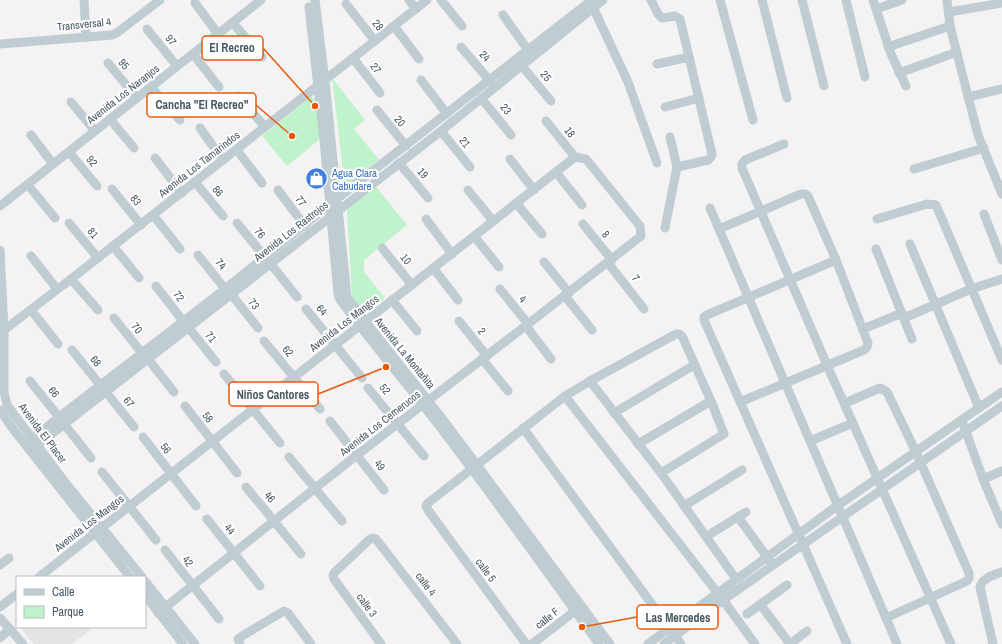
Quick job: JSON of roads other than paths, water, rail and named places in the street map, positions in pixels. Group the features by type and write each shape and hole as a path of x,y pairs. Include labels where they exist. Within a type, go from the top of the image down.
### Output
{"street":[{"path":"84,0 86,37"},
{"name":"Transversal 4","path":"0,44 115,34 160,0"},
{"name":"Avenida La Montañita","path":"309,0 322,83"},
{"name":"Avenida La Montañita","path":"315,0 334,208 338,294 425,402 610,644"},
{"path":"409,0 416,9"},
{"name":"Avenida Los Tamarindos","path":"4,330 141,225 427,0"},
{"path":"441,0 462,26"},
{"name":"Avenida Los Rastrojos","path":"32,445 334,208 406,146 528,50 591,2 603,0"},
{"path":"651,0 658,14 662,18 675,16 680,18 712,154 708,160 677,167"},
{"path":"720,0 752,120"},
{"path":"762,0 787,98"},
{"path":"802,0 824,86"},
{"path":"846,0 865,77"},
{"path":"873,0 888,47 906,86"},
{"path":"876,9 902,0"},
{"path":"947,0 950,26 978,135 999,177 1002,194"},
{"name":"Avenida Los Naranjos","path":"0,206 259,1"},
{"path":"591,2 628,82 657,163"},
{"name":"Avenida Los Rastrojos","path":"268,260 305,226 399,163 522,66 591,2"},
{"path":"195,3 218,34"},
{"name":"28","path":"346,4 376,41"},
{"path":"948,12 1002,4"},
{"path":"503,15 528,50"},
{"path":"233,22 262,57"},
{"path":"394,26 419,59"},
{"path":"888,47 950,26"},
{"name":"97","path":"147,29 177,66"},
{"name":"24","path":"462,46 490,81"},
{"path":"899,73 957,52"},
{"path":"193,54 219,87"},
{"path":"657,64 689,57"},
{"name":"27","path":"353,58 380,93"},
{"name":"95","path":"108,63 137,98"},
{"name":"25","path":"522,66 551,101"},
{"path":"421,80 447,114"},
{"path":"151,87 180,120"},
{"path":"968,97 1002,89"},
{"path":"238,96 265,128"},
{"name":"23","path":"481,98 511,135"},
{"path":"665,107 699,98"},
{"path":"70,102 95,132"},
{"name":"20","path":"377,110 406,146"},
{"path":"110,119 134,148"},
{"name":"18","path":"546,121 575,157"},
{"path":"200,128 223,160"},
{"name":"21","path":"441,130 470,167"},
{"path":"31,135 53,164"},
{"path":"665,228 677,167 670,137"},
{"path":"784,144 745,160 742,164 742,168 762,211 827,365 951,644"},
{"path":"914,169 984,148"},
{"path":"237,150 262,183"},
{"name":"92","path":"69,152 97,186"},
{"name":"Avenida Los Mangos","path":"40,576 575,157"},
{"name":"Avenida Los Cemerucos","path":"161,609 193,586 357,455 485,358 641,236 640,226 590,163 586,159 575,157"},
{"path":"155,158 182,193"},
{"path":"510,159 534,190"},
{"name":"19","path":"399,163 428,198"},
{"path":"556,172 582,205"},
{"name":"86","path":"195,182 223,216"},
{"path":"28,185 55,218"},
{"name":"83","path":"112,189 141,225"},
{"name":"77","path":"278,190 305,226"},
{"path":"468,190 493,221"},
{"path":"719,229 801,194 808,196 836,260 868,343 867,347 785,384 740,402"},
{"path":"516,203 542,234"},
{"path":"877,219 927,204 936,204 1002,360"},
{"path":"710,208 897,644"},
{"path":"984,214 1002,260"},
{"path":"153,215 180,249"},
{"path":"426,219 452,254"},
{"name":"81","path":"69,223 98,258"},
{"name":"76","path":"237,223 297,297"},
{"name":"8","path":"583,224 610,261"},
{"path":"474,236 499,267"},
{"path":"910,244 979,408"},
{"path":"113,246 139,278"},
{"name":"10","path":"382,248 412,285"},
{"path":"876,249 912,339"},
{"name":"Avenida El Placer","path":"0,250 4,330 4,392 7,405 32,445 99,530 141,576"},
{"name":"74","path":"198,255 228,292"},
{"path":"31,256 57,290"},
{"path":"836,260 707,315 704,317 704,320 847,644"},
{"name":"7","path":"610,261 644,309"},
{"path":"544,262 592,330"},
{"path":"433,268 458,300"},
{"path":"71,279 98,310"},
{"path":"863,329 903,316 971,289 1002,279"},
{"name":"72","path":"156,286 186,324"},
{"name":"4","path":"500,289 552,359"},
{"name":"73","path":"228,292 258,328"},
{"path":"392,300 417,331"},
{"name":"64","path":"306,309 362,378"},
{"path":"31,310 58,344"},
{"name":"70","path":"114,318 174,392"},
{"name":"2","path":"459,320 508,391"},
{"name":"71","path":"186,324 216,362"},
{"path":"474,467 565,396 676,334 679,334 682,336 724,434 661,473"},
{"name":"62","path":"264,341 320,409"},
{"name":"68","path":"72,350 103,389"},
{"path":"614,413 694,365"},
{"path":"224,374 280,443"},
{"path":"590,381 661,473 736,579"},
{"name":"66","path":"30,382 91,458"},
{"name":"52","path":"368,388 424,456"},
{"path":"844,403 880,388 887,392 921,463 969,573 969,578 967,581 886,618"},
{"name":"67","path":"103,389 134,427"},
{"path":"720,596 736,579 767,556 1002,392"},
{"path":"565,396 720,596 755,644"},
{"path":"638,444 711,401"},
{"name":"58","path":"185,406 237,473"},
{"path":"648,644 672,632 720,596 773,565 1002,406"},
{"name":"Avenida El Placer","path":"0,410 12,429 32,445"},
{"path":"962,420 983,479 1002,524"},
{"name":"49","path":"330,421 384,490"},
{"path":"810,441 853,423"},
{"path":"523,428 681,644"},
{"name":"56","path":"143,437 196,506"},
{"path":"289,456 342,521"},
{"name":"Avenida La Montañita","path":"474,467 599,644"},
{"name":"calle 5","path":"474,467 426,506 526,644"},
{"path":"684,506 742,470"},
{"path":"983,479 1002,471"},
{"path":"102,472 156,540"},
{"name":"46","path":"246,487 301,554"},
{"path":"707,536 742,515 773,565"},
{"name":"44","path":"207,518 260,586"},
{"name":"Avenida El Placer","path":"99,530 129,576"},
{"name":"calle 3","path":"376,539 370,539 333,575 334,579 381,644"},
{"name":"calle 4","path":"376,539 457,644"},
{"name":"42","path":"165,550 219,619"},
{"path":"0,565 9,558"},
{"path":"993,644 980,587 981,583 987,578 1002,572"},
{"path":"146,583 183,644"},
{"path":"747,614 787,585"},
{"path":"0,607 16,595"},
{"path":"146,596 195,644"},
{"path":"760,604 793,643 807,631"},
{"path":"240,643 238,639 242,636 284,611 288,613 311,644"},
{"name":"calle F","path":"532,644 575,611"},
{"path":"0,618 23,644"},
{"path":"0,638 10,629"},
{"path":"664,644 672,632"}],"place":[{"name":"El Recreo","path":"315,106"},
{"name":"Cancha \"El Recreo\"","path":"292,136"},
{"name":"Agua Clara Cabudare","path":"316,179"},
{"name":"Niños Cantores","path":"386,367"},
{"name":"Las Mercedes","path":"582,627"}]}
